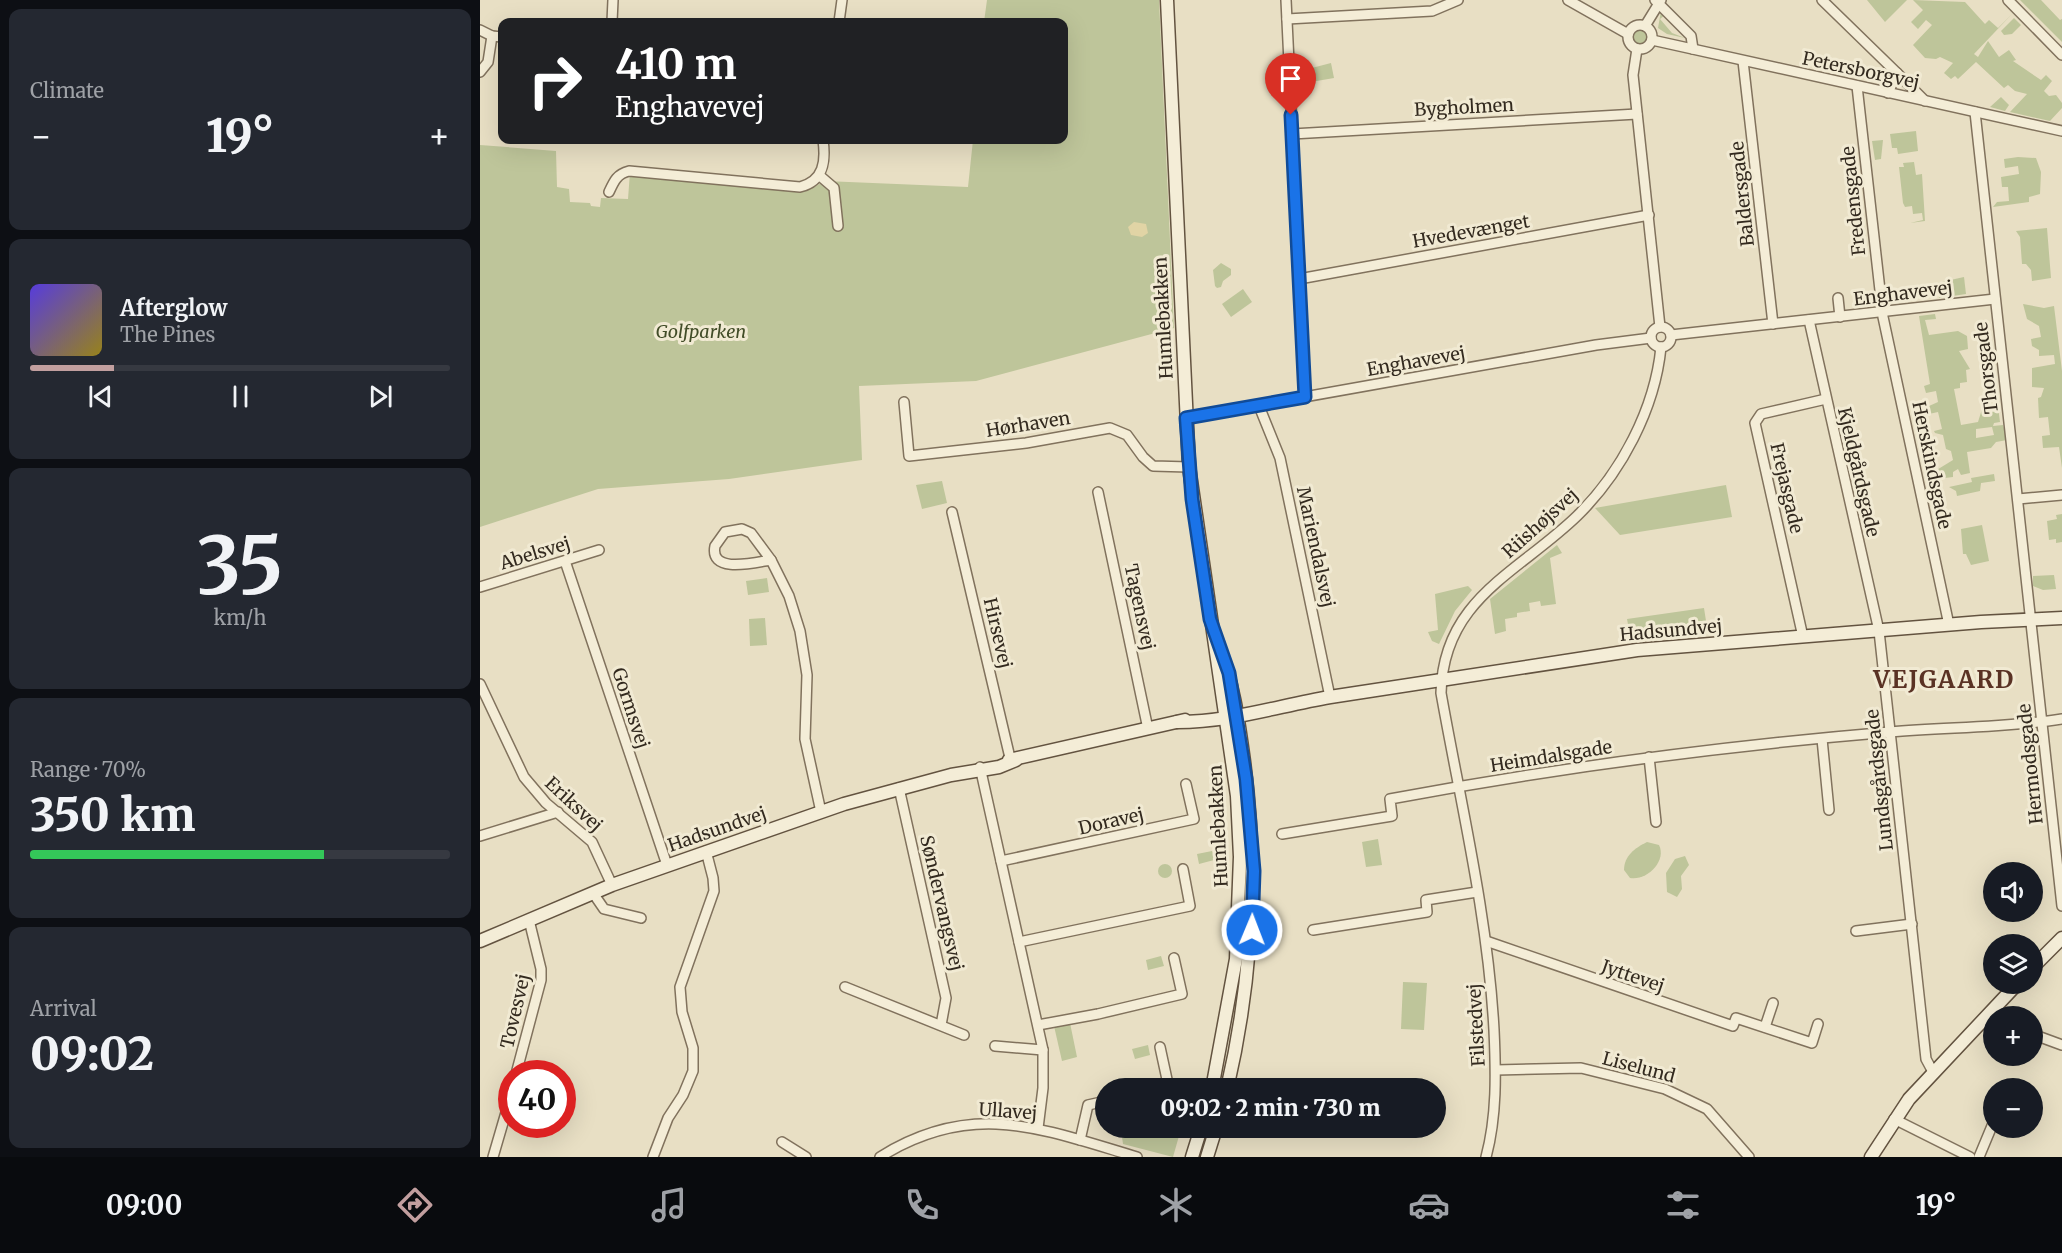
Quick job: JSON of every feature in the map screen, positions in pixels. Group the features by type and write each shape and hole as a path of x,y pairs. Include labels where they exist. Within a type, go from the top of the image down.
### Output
{"street":[{"path":"612,18 613,0"},
{"path":"840,18 842,0"},
{"name":"Humlebakken","path":"1167,0 1189,467 1213,633 1246,779 1253,860 1252,930 1243,1013 1229,1078"},
{"path":"1286,0 1305,397"},
{"path":"1287,19 1432,11 1458,0"},
{"path":"1568,0 1628,34"},
{"path":"1822,0 1925,101"},
{"path":"2008,0 2062,55"},
{"path":"1645,26 1658,1 1692,36 1693,49"},
{"path":"1645,26 1652,33 1652,40 1645,49 1637,50 1628,42 1628,34 1632,27 1645,26"},
{"path":"480,30 497,37 488,62 480,72"},
{"name":"Petersborgvej","path":"1652,40 2062,131"},
{"path":"1637,50 1633,75 1660,327"},
{"name":"Baldersgade","path":"1743,61 1773,324"},
{"path":"1888,93 1897,74"},
{"name":"Fredensgade","path":"1857,86 1882,312"},
{"name":"Thorsgade","path":"1975,112 2030,619"},
{"name":"Bygholmen","path":"1292,134 1637,114"},
{"path":"609,192 621,173 629,171 800,187 815,182 820,176 824,160 823,144"},
{"path":"820,176 834,188 838,226"},
{"name":"Hvedevænget","path":"1299,279 1649,214"},
{"path":"1838,298 1840,317"},
{"name":"Enghavevej","path":"1671,335 1995,299"},
{"name":"Herskindsgade","path":"1882,312 1949,625"},
{"name":"Kjeldgårdsgade","path":"1809,320 1879,631"},
{"path":"1660,327 1667,328 1671,335 1670,343 1661,347 1654,344 1651,338 1654,330 1660,327"},
{"name":"Enghavevej","path":"1186,418 1596,345 1651,338"},
{"name":"Riishøjsvej","path":"1441,679 1447,652 1466,612 1482,594 1577,516 1616,468 1648,403 1661,347"},
{"name":"Frejasgade","path":"1803,637 1755,423 1756,417 1761,414 1826,399"},
{"name":"Hørhaven","path":"904,402 909,456 1026,443 1110,428 1127,435 1143,458 1153,466 1189,467"},
{"name":"Mariendalsvej","path":"1259,406 1280,458 1330,697"},
{"name":"Tagensvej","path":"1098,492 1148,729"},
{"path":"2018,500 2062,495"},
{"name":"Hirsevej","path":"952,512 1013,761"},
{"path":"771,561 731,566 724,564 715,550 725,532 747,530 771,561 789,597 801,631 807,675 805,739 821,812"},
{"name":"Abelsvej","path":"480,587 599,550"},
{"name":"Gormsvej","path":"565,561 667,865"},
{"name":"Hadsundvej","path":"480,940 612,885 821,812 899,788 1177,722 1637,650 2062,618"},
{"name":"Hermodsgade","path":"2030,619 2062,906"},
{"name":"Lundsgårdsgade","path":"1879,631 1926,1059 1933,1072"},
{"name":"Filstedvej","path":"1441,679 1441,693 1486,941 1496,1070 1493,1121 1486,1157"},
{"name":"Eriksvej","path":"480,684 525,777 558,813 592,842 612,885"},
{"name":"Humlebakken","path":"1214,1078 1229,1006 1239,913 1238,796 1231,714"},
{"name":"Heimdalsgade","path":"1282,834 1392,816 1390,799 1649,757 1890,732 2062,719"},
{"path":"1822,739 1829,810"},
{"path":"1649,757 1656,822"},
{"path":"977,769 1043,1050 1043,1088 1038,1128"},
{"name":"Doravej","path":"1000,861 1194,819 1186,784"},
{"name":"Søndervangsvej","path":"899,788 946,998 941,1025"},
{"path":"480,836 558,813"},
{"path":"653,1157 668,1118 683,1095 693,1071 693,1048 682,1012 680,987 714,891 706,851"},
{"path":"1019,942 1190,906 1183,869"},
{"path":"1313,930 1427,912 1426,900 1477,892"},
{"path":"593,893 604,909 641,918"},
{"name":"Tovesvej","path":"520,1060 541,980 529,920"},
{"path":"1856,931 1912,924"},
{"path":"2043,957 2062,938"},
{"name":"Jyttevej","path":"1486,941 1733,1026 1736,1018 1812,1043 1818,1024"},
{"path":"1038,1025 1098,1014 1182,994 1174,958"},
{"path":"845,987 964,1035"},
{"path":"1999,1006 2009,994"},
{"path":"1765,1027 1773,1003"},
{"path":"1871,1157 1894,1119 1933,1072 1983,1024"},
{"path":"2043,1039 2062,1045"},
{"path":"995,1046 1043,1050"},
{"path":"1160,1047 1167,1078"},
{"name":"Liselund","path":"1496,1070 1581,1068 1665,1089 1707,1109 1749,1157"},
{"path":"1080,1140 1088,1105 1095,1103"},
{"path":"1894,1119 1970,1157"},
{"name":"Ullavej","path":"880,1157 921,1136 958,1126 989,1123 1038,1128 1137,1157"},
{"path":"493,1157 499,1138"},
{"path":"1192,1157 1198,1138"},
{"path":"1207,1157 1213,1138"},
{"path":"1979,1157 1987,1138"},
{"path":"782,1142 806,1157"}],"green space":[{"name":"Golfparken","path":"987,0 1159,0 1174,328 976,381 859,386 862,460 729,479 598,489 480,527 480,145 556,151 557,187 569,189 570,202 590,203 591,206 600,207 601,198 628,199 630,172 799,189 812,188 825,181 968,187 973,144 1068,144 1068,18 985,18"},
{"path":"1867,0 1907,0 1885,22"},
{"path":"1913,0 1965,2 1985,24 1989,20 1998,28 2013,13 1974,54 1978,57 1988,41 1999,57 2009,50 2016,60 2013,61 2041,80 2046,75 2052,81 2044,91 2049,96 2056,95 2062,103 2062,108 2050,121 2010,112 2027,94 2015,91 2008,85 2004,88 1976,62 1958,79 1955,76 1951,79 1944,73 1953,63 1940,57 1925,58 1913,45 1932,25 1926,20 1918,29 1911,22 1923,10"},
{"path":"2020,0 2041,0 2060,20 2062,19 2062,42"},
{"path":"1661,11 1665,15 1660,19 1672,33 1685,38 1667,34 1658,28"},
{"path":"2014,18 2021,25 2012,34 2004,35 2001,31"},
{"path":"1640,29 1646,31 1648,37 1646,43 1640,45 1634,43 1632,37 1634,31"},
{"path":"1331,63 1334,78 1311,82 1308,69"},
{"path":"2001,97 2009,105 2005,111 1990,107"},
{"path":"1916,131 1918,151 1898,154 1897,148 1892,148 1890,134"},
{"path":"1883,140 1881,159 1875,160 1872,141"},
{"path":"2036,158 2041,172 2040,194 2029,197 2029,202 1993,207 1997,202 2009,201 2008,187 2002,187 2001,177 2019,174 2018,166 2005,168 2004,159"},
{"path":"1914,162 1916,175 1922,174 1925,221 1910,223 1923,220 1922,213 1913,214 1912,206 1905,207 1903,203 1899,167 1904,167 1903,163"},
{"path":"2047,228 2051,278 2032,281 2031,270 2026,264 2022,264 2020,237 2016,231"},
{"path":"1221,263 1231,269 1231,275 1223,281 1221,287 1217,288 1213,270"},
{"path":"1964,277 1966,294 1939,298 1937,283"},
{"path":"1243,289 1252,302 1231,317 1222,304"},
{"path":"2023,304 2044,308 2054,306 2062,371 2062,468 2059,447 2043,448 2042,436 2050,435 2048,417 2039,418 2038,398 2041,397 2044,388 2032,387 2032,368 2055,364 2054,355 2039,356 2039,350 2032,346 2031,339 2041,337 2039,326 2027,319"},
{"path":"1935,314 1936,319 1925,320 1929,335 1958,331 1967,336 1968,349 1959,351 1970,369 1966,370 1967,382 1960,383 1960,388 1954,389 1961,425 1978,422 1982,409 1998,407 2000,422 1994,423 1993,426 2003,425 2007,440 1996,442 1991,448 1967,452 1970,473 1961,475 1958,469 1953,472 1953,477 1936,479 1935,471 1953,460 1951,451 1946,449 1943,435 1934,431 1942,429 1938,412 1929,414 1929,406 1938,402 1936,391 1926,393 1924,386 1930,384 1919,316","holes":["1992,427 1994,435 1976,438 1976,429"]},
{"path":"1994,474 1995,481 1981,483 1980,491 1957,496 1956,491 1949,487 1972,482 1971,478"},
{"path":"942,481 947,503 922,509 916,485"},
{"path":"1726,485 1732,517 1620,535 1595,508"},
{"path":"2062,514 2062,542 2056,543 2056,539 2049,540 2047,521 2057,519 2056,515"},
{"path":"1982,525 1989,561 1971,565 1966,554 1963,554 1961,529"},
{"path":"1557,545 1562,553 1550,558 1556,604 1541,606 1540,601 1529,603 1530,611 1517,613 1517,617 1505,619 1506,631 1495,634 1490,599"},
{"path":"2054,575 2056,589 2043,590 2033,586 2033,576"},
{"path":"767,578 769,592 748,595 746,581"},
{"path":"1468,586 1472,590 1455,611 1439,644 1432,641 1428,632 1438,630 1435,594"},
{"path":"1704,608 1708,634 1631,641 1627,619"},
{"path":"765,618 767,645 750,646 749,619"},
{"path":"1378,839 1382,865 1366,867 1362,842"},
{"path":"1647,842 1659,845 1661,851 1658,863 1649,873 1630,878 1624,870 1624,865 1634,850"},
{"path":"1212,851 1214,860 1199,864 1197,854"},
{"path":"1685,856 1689,865 1681,876 1682,889 1677,897 1667,892 1666,873 1675,859"},
{"path":"1162,864 1168,864 1172,871 1168,878 1162,878 1158,874 1158,868"},
{"path":"1161,956 1164,966 1148,970 1146,960"},
{"path":"1403,982 1427,983 1424,1030 1401,1029"},
{"path":"1070,1023 1077,1057 1062,1061 1054,1026"},
{"path":"1148,1045 1150,1055 1135,1059 1132,1049"},
{"path":"1122,1138 1178,1138 1173,1157 1123,1144"}],"sand":[{"path":"1134,222 1146,224 1148,233 1142,237 1131,235 1128,227"}],"district":[{"name":"VEJGAARD","path":"1944,679"}],"route":[{"path":"1252,930 1254,871 1249,800 1229,673 1213,633 1210,619 1192,499 1186,418 1305,397 1291,115"}]}
